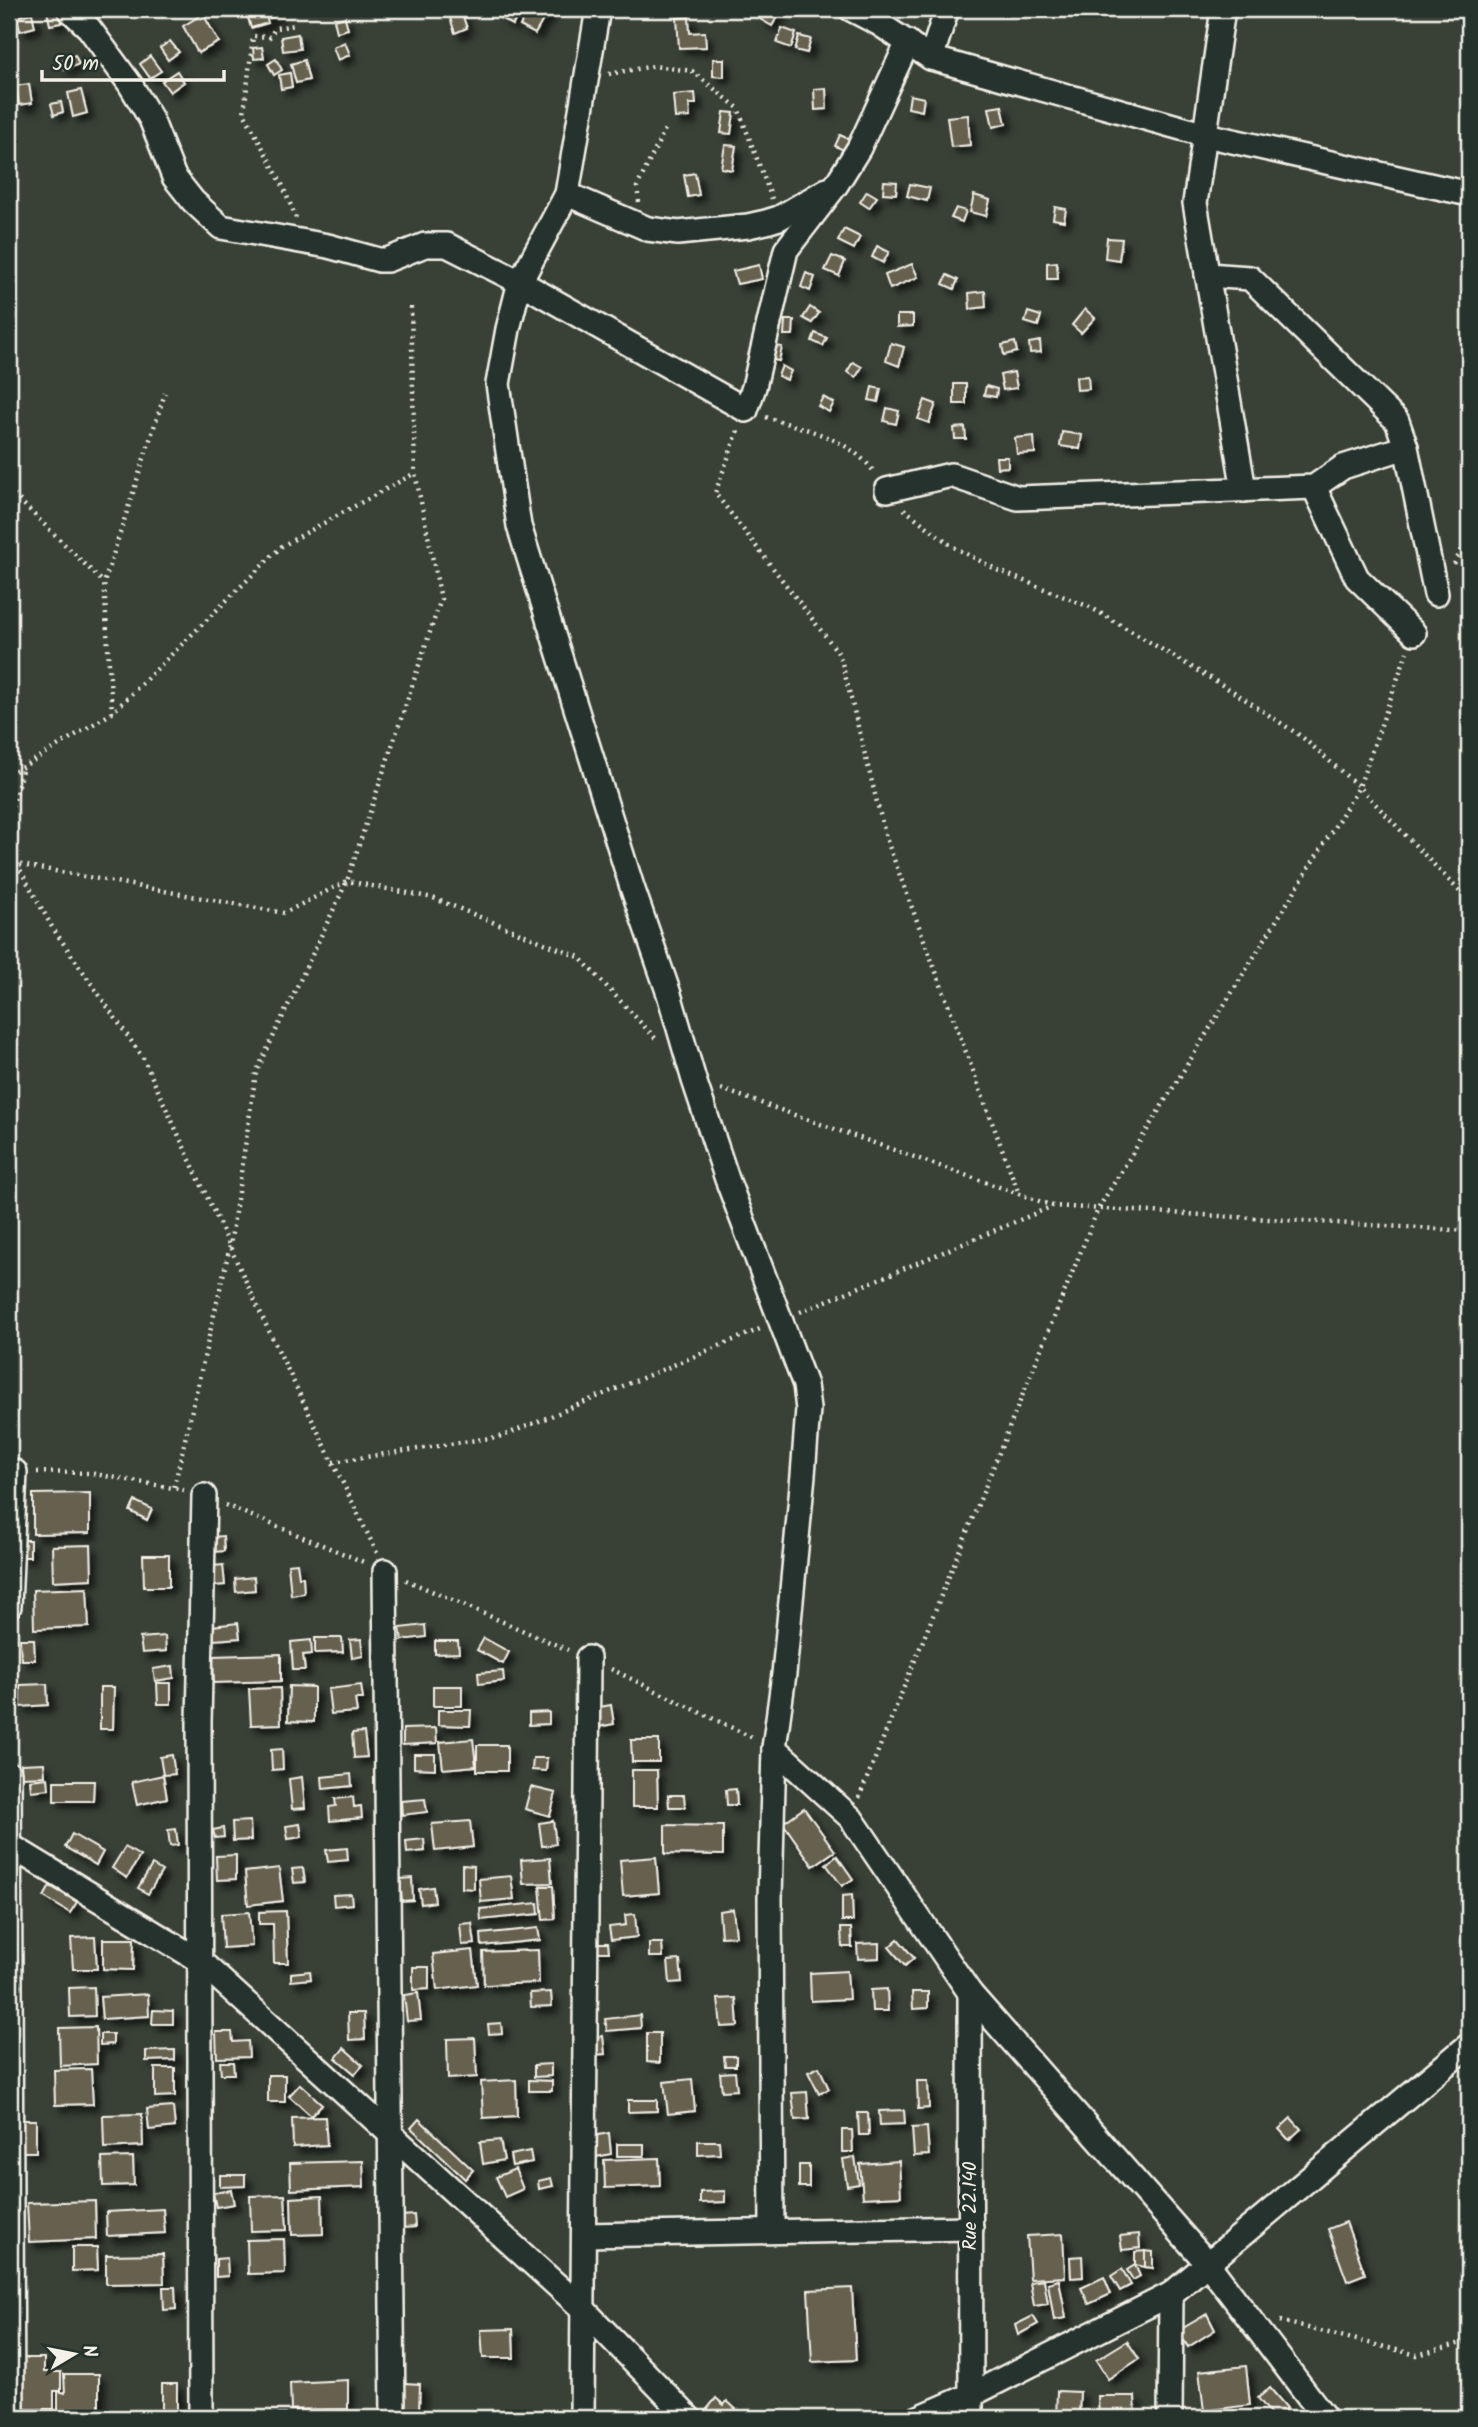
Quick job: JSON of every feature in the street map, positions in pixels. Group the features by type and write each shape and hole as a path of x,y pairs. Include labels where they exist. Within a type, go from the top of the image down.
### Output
{"street":[{"path":"69,9 89,28 130,84 151,119 174,177 192,201 221,227 328,246 379,260 387,260 425,245 446,245 520,282 746,410 754,387 786,250 836,184 859,148 908,42"},
{"path":"598,9 567,194 520,282 498,384 519,526 694,1080 727,1179 805,1385 808,1409 786,1650 774,1748 770,1898 772,2231"},
{"path":"851,9 931,58 1206,135 1469,194"},
{"path":"931,58 947,9"},
{"path":"1223,9 1195,203 1244,490"},
{"path":"567,194 648,229 678,233 748,226 779,218 836,184"},
{"path":"1207,275 1250,278 1400,425 1436,594"},
{"path":"887,490 951,475 1018,498 1314,487 1343,467 1406,447"},
{"path":"1314,487 1357,578 1414,633"},
{"path":"9,1606 15,1472"},
{"path":"201,2418 199,1722 204,1496"},
{"path":"386,1571 393,2418"},
{"path":"582,2418 588,1658"},
{"path":"774,1748 851,1818 970,1993 1208,2264 1325,2418"},
{"path":"9,1774 12,2418"},
{"path":"9,1845 200,1961 584,2309 689,2418"},
{"name":"Rue 22.140","path":"970,1993 971,2418"},
{"path":"918,2418 971,2395 1171,2294 1469,2045"},
{"path":"584,2235 971,2228"},
{"path":"1170,2418 1171,2294"}],"path":[{"path":"296,25 275,29 270,37 253,37 244,113 282,184 297,220"},
{"path":"588,68 610,74 654,66 692,71 738,108 779,218"},
{"path":"648,229 640,211 637,187 666,127"},
{"path":"174,1487 230,1246 256,1073 347,881 442,599 415,473 411,307"},
{"path":"112,713 104,583 165,393"},
{"path":"1019,1194 886,838 840,655 715,493 746,410 838,441 867,462 909,515 952,546 999,571 1090,607 1234,692 1302,737 1359,787 1469,901"},
{"path":"9,775 112,713 282,546 415,473"},
{"path":"9,490 104,583"},
{"path":"1436,594 1469,537"},
{"path":"851,1818 1098,1209 1359,787 1414,633"},
{"path":"9,820 22,769"},
{"path":"9,857 17,864 52,928 143,1058 386,1571"},
{"path":"17,864 285,913 347,881 433,898 579,957 659,1042"},
{"path":"694,1080 1053,1206 1469,1231"},
{"path":"333,1462 503,1436 1053,1206"},
{"path":"15,1472 89,1473 174,1487 204,1496 588,1658 774,1748"},
{"path":"1245,2312 1417,2355 1469,2341"}],"building":[{"path":"59,9 61,23 50,25 47,11"},
{"path":"264,9 268,23 251,28 246,11"},
{"path":"266,9 278,9 280,14 269,18"},
{"path":"447,9 460,9 467,28 455,33"},
{"path":"505,9 518,14 513,25 500,18"},
{"path":"551,9 545,19 532,11"},
{"path":"765,9 782,9 772,26 760,19"},
{"path":"527,11 543,20 535,34 520,26"},
{"path":"32,13 35,27 20,31 17,17"},
{"path":"203,14 219,42 198,53 183,26"},
{"path":"345,17 348,29 337,32 334,20"},
{"path":"689,17 690,33 705,32 706,47 679,48 677,18"},
{"path":"782,28 796,33 791,48 777,43"},
{"path":"298,34 300,49 283,51 281,37"},
{"path":"799,36 811,39 807,53 795,50"},
{"path":"170,41 179,52 168,60 160,48"},
{"path":"345,42 350,55 338,60 333,47"},
{"path":"262,47 264,58 254,59 253,48"},
{"path":"75,55 79,64 65,70 62,61"},
{"path":"150,56 161,71 150,78 140,64"},
{"path":"276,59 282,70 274,75 268,64"},
{"path":"713,59 724,59 724,77 713,76"},
{"path":"304,60 309,80 296,83 291,64"},
{"path":"177,71 184,82 170,92 162,81"},
{"path":"290,73 292,87 281,89 279,75"},
{"path":"29,84 32,103 19,105 16,86"},
{"path":"826,88 827,109 815,110 814,89"},
{"path":"81,90 87,113 73,117 68,93"},
{"path":"695,93 696,104 689,104 690,117 675,118 673,95"},
{"path":"910,95 924,98 922,111 908,108"},
{"path":"61,102 63,112 54,115 51,104"},
{"path":"1002,106 1006,124 993,127 989,108"},
{"path":"724,112 734,113 731,134 721,133"},
{"path":"968,115 970,145 951,147 947,117"},
{"path":"840,135 853,141 848,152 835,146"},
{"path":"725,145 736,146 732,170 721,168"},
{"path":"695,173 699,195 688,197 684,175"},
{"path":"884,181 897,182 896,194 883,193"},
{"path":"910,184 930,188 927,201 907,196"},
{"path":"867,191 877,197 869,208 860,202"},
{"path":"974,195 990,200 986,216 970,212"},
{"path":"1055,207 1066,209 1064,221 1053,219"},
{"path":"956,208 966,211 962,222 951,218"},
{"path":"844,229 860,237 854,249 838,241"},
{"path":"1107,238 1122,239 1119,260 1105,258"},
{"path":"877,246 889,252 883,263 872,257"},
{"path":"832,256 845,261 839,276 825,270"},
{"path":"1057,262 1058,279 1047,279 1047,263"},
{"path":"912,264 918,277 890,289 885,275"},
{"path":"759,265 762,279 737,284 733,271"},
{"path":"806,273 815,277 810,291 801,287"},
{"path":"947,275 958,280 954,289 943,284"},
{"path":"985,291 986,307 970,309 969,293"},
{"path":"810,307 819,313 812,323 803,318"},
{"path":"1085,309 1095,318 1081,333 1072,325"},
{"path":"1028,312 1041,316 1038,326 1025,322"},
{"path":"897,315 913,315 913,326 897,327"},
{"path":"785,320 794,320 793,335 784,335"},
{"path":"815,333 827,338 823,346 812,341"},
{"path":"1040,341 1041,352 1030,353 1029,343"},
{"path":"1015,342 1017,352 1004,355 1002,345"},
{"path":"891,343 904,347 899,366 886,361"},
{"path":"770,345 782,347 779,361 768,359"},
{"path":"853,362 862,367 856,377 847,372"},
{"path":"782,366 791,371 787,380 778,376"},
{"path":"1014,372 1017,388 1003,390 1000,375"},
{"path":"1088,376 1089,389 1077,390 1076,377"},
{"path":"954,384 966,384 966,404 954,404"},
{"path":"986,386 997,389 996,397 984,395"},
{"path":"872,387 881,389 878,402 869,400"},
{"path":"823,397 834,403 829,412 818,406"},
{"path":"925,400 936,404 929,423 918,419"},
{"path":"887,408 899,411 896,424 884,421"},
{"path":"965,427 966,439 955,439 954,428"},
{"path":"1062,432 1082,435 1080,449 1060,446"},
{"path":"1034,436 1035,453 1017,454 1015,438"},
{"path":"996,457 1008,457 1008,467 997,468"},
{"path":"90,1493 90,1533 33,1534 33,1494"},
{"path":"135,1501 152,1509 147,1520 130,1511"},
{"path":"223,1536 224,1551 214,1552 213,1537"},
{"path":"21,1540 30,1540 30,1557 20,1557"},
{"path":"91,1545 92,1579 53,1581 52,1546"},
{"path":"143,1555 169,1555 169,1587 144,1587"},
{"path":"297,1563 299,1577 303,1577 304,1593 291,1595 288,1564"},
{"path":"223,1565 225,1585 215,1586 213,1566"},
{"path":"254,1577 255,1590 236,1592 235,1579"},
{"path":"87,1588 89,1627 34,1629 33,1590"},
{"path":"238,1623 240,1638 214,1640 212,1626"},
{"path":"425,1625 426,1637 402,1640 400,1628"},
{"path":"165,1636 166,1651 142,1653 140,1638"},
{"path":"315,1638 342,1638 343,1652 315,1653"},
{"path":"484,1638 509,1652 503,1664 477,1650"},
{"path":"20,1639 34,1639 35,1660 21,1660"},
{"path":"361,1639 363,1656 352,1658 350,1640"},
{"path":"311,1640 312,1654 303,1655 305,1670 293,1670 291,1642"},
{"path":"435,1641 458,1641 459,1653 435,1654"},
{"path":"281,1654 281,1681 214,1683 213,1656"},
{"path":"173,1666 174,1678 155,1681 153,1669"},
{"path":"503,1671 504,1681 479,1684 478,1673"},
{"path":"157,1683 171,1683 171,1704 158,1704"},
{"path":"47,1684 48,1705 20,1707 20,1685"},
{"path":"361,1685 363,1699 355,1699 357,1712 331,1714 328,1689"},
{"path":"289,1686 314,1687 314,1722 288,1721"},
{"path":"433,1686 462,1686 462,1706 433,1706"},
{"path":"100,1687 114,1687 113,1729 100,1729"},
{"path":"280,1688 281,1724 251,1725 249,1689"},
{"path":"611,1705 614,1724 598,1727 594,1708"},
{"path":"438,1710 471,1710 470,1726 438,1725"},
{"path":"549,1712 549,1724 529,1725 529,1713"},
{"path":"436,1728 437,1743 403,1745 403,1729"},
{"path":"364,1732 367,1757 354,1758 352,1733"},
{"path":"473,1739 476,1766 443,1769 440,1742"},
{"path":"631,1740 659,1740 659,1762 632,1762"},
{"path":"477,1745 507,1745 507,1771 477,1771"},
{"path":"282,1749 283,1769 272,1770 271,1750"},
{"path":"414,1754 435,1754 435,1769 414,1768"},
{"path":"172,1755 175,1774 163,1775 160,1757"},
{"path":"533,1758 547,1758 546,1771 532,1770"},
{"path":"44,1763 45,1776 22,1777 21,1764"},
{"path":"632,1770 657,1770 658,1807 632,1807"},
{"path":"351,1774 352,1786 323,1789 322,1777"},
{"path":"163,1775 167,1798 137,1805 132,1782"},
{"path":"302,1777 305,1808 292,1809 289,1779"},
{"path":"48,1778 49,1789 31,1791 30,1780"},
{"path":"54,1781 94,1781 93,1801 54,1801"},
{"path":"531,1787 556,1793 550,1816 525,1809"},
{"path":"736,1789 737,1805 727,1805 726,1790"},
{"path":"668,1795 684,1795 685,1807 669,1807"},
{"path":"353,1797 354,1807 361,1806 362,1818 330,1821 329,1807 336,1806 335,1799"},
{"path":"425,1799 427,1812 402,1815 401,1801"},
{"path":"804,1808 835,1851 813,1866 783,1823"},
{"path":"250,1821 251,1840 233,1841 232,1822"},
{"path":"470,1821 473,1847 435,1851 432,1824"},
{"path":"553,1821 556,1844 542,1846 539,1823"},
{"path":"300,1824 302,1837 288,1839 286,1826"},
{"path":"665,1825 723,1826 723,1855 665,1854"},
{"path":"223,1828 224,1837 215,1838 213,1830"},
{"path":"176,1829 178,1845 170,1846 168,1830"},
{"path":"72,1834 103,1852 96,1865 65,1847"},
{"path":"424,1839 425,1851 407,1853 406,1841"},
{"path":"125,1847 140,1856 127,1878 112,1868"},
{"path":"347,1848 348,1860 328,1862 326,1850"},
{"path":"236,1855 236,1879 217,1880 216,1856"},
{"path":"837,1856 853,1879 842,1886 826,1864"},
{"path":"656,1857 659,1893 623,1896 620,1860"},
{"path":"550,1858 552,1883 523,1884 521,1860"},
{"path":"152,1865 162,1871 148,1894 138,1888"},
{"path":"462,1865 474,1866 474,1889 462,1888"},
{"path":"279,1868 283,1901 248,1905 245,1872"},
{"path":"303,1868 305,1882 294,1883 292,1869"},
{"path":"511,1876 514,1899 481,1902 479,1879"},
{"path":"412,1878 413,1900 402,1901 400,1879"},
{"path":"50,1886 77,1902 70,1913 44,1897"},
{"path":"540,1886 553,1886 555,1919 543,1920"},
{"path":"433,1887 435,1902 421,1904 419,1889"},
{"path":"351,1894 352,1904 334,1906 333,1895"},
{"path":"852,1895 853,1921 842,1921 842,1896"},
{"path":"538,1903 539,1914 481,1920 480,1909"},
{"path":"733,1909 736,1936 721,1937 719,1911"},
{"path":"286,1911 288,1963 274,1963 273,1924 259,1924 259,1912"},
{"path":"249,1912 252,1946 223,1948 221,1914"},
{"path":"635,1914 637,1937 611,1940 609,1927 626,1925 625,1915"},
{"path":"472,1923 475,1944 462,1945 460,1924"},
{"path":"538,1928 540,1940 482,1946 481,1934"},
{"path":"841,1928 851,1928 852,1947 842,1947"},
{"path":"95,1937 97,1969 73,1969 71,1938"},
{"path":"103,1939 134,1939 133,1970 103,1969"},
{"path":"898,1939 914,1958 905,1966 889,1947"},
{"path":"589,1943 608,1943 609,1952 590,1952"},
{"path":"649,1943 662,1943 663,1957 649,1957"},
{"path":"879,1943 879,1958 858,1959 857,1944"},
{"path":"473,1950 477,1985 437,1990 433,1954"},
{"path":"538,1950 539,1983 484,1985 483,1952"},
{"path":"680,1960 682,1982 670,1983 668,1961"},
{"path":"413,1967 429,1967 429,1989 413,1990"},
{"path":"310,1971 311,1979 291,1981 291,1973"},
{"path":"847,1971 849,1999 811,2001 810,1973"},
{"path":"94,1987 95,2016 70,2017 69,1988"},
{"path":"887,1989 888,2011 872,2011 871,1990"},
{"path":"551,1992 552,2006 531,2007 530,1993"},
{"path":"912,1992 928,1992 928,2008 913,2009"},
{"path":"418,1993 421,2020 407,2021 404,1995"},
{"path":"148,1994 149,2016 102,2019 100,1997"},
{"path":"736,1998 738,2026 721,2027 718,1999"},
{"path":"153,2010 173,2011 173,2024 152,2024"},
{"path":"348,2013 364,2013 365,2039 349,2040"},
{"path":"640,2015 641,2028 607,2031 605,2019"},
{"path":"501,2023 502,2033 489,2034 488,2024"},
{"path":"96,2027 97,2064 60,2066 59,2028"},
{"path":"216,2032 232,2032 233,2042 248,2041 249,2057 217,2058"},
{"path":"647,2033 660,2033 660,2063 647,2062"},
{"path":"100,2034 113,2034 113,2044 100,2045"},
{"path":"603,2036 605,2054 591,2055 589,2038"},
{"path":"475,2038 477,2077 448,2079 447,2039"},
{"path":"344,2048 363,2065 355,2074 336,2058"},
{"path":"175,2050 175,2060 146,2061 146,2051"},
{"path":"724,2056 736,2056 736,2066 725,2066"},
{"path":"220,2062 233,2062 234,2074 221,2074"},
{"path":"551,2064 551,2076 534,2077 534,2065"},
{"path":"819,2067 829,2089 819,2094 808,2072"},
{"path":"155,2068 175,2068 175,2096 155,2097"},
{"path":"91,2069 93,2104 55,2105 54,2070"},
{"path":"735,2072 737,2090 722,2091 720,2073"},
{"path":"268,2075 285,2075 285,2102 268,2102"},
{"path":"692,2079 695,2111 668,2114 664,2082"},
{"path":"516,2080 517,2116 483,2118 481,2082"},
{"path":"529,2080 552,2081 552,2091 529,2091"},
{"path":"917,2081 928,2081 929,2108 918,2109"},
{"path":"300,2084 322,2104 311,2116 289,2096"},
{"path":"807,2092 809,2119 795,2120 792,2093"},
{"path":"628,2100 657,2100 657,2111 628,2112"},
{"path":"173,2107 175,2127 149,2130 147,2109"},
{"path":"904,2110 905,2124 880,2125 879,2111"},
{"path":"858,2113 868,2113 869,2135 859,2135"},
{"path":"142,2114 143,2146 104,2148 103,2115"},
{"path":"325,2117 327,2145 293,2147 292,2118"},
{"path":"1291,2118 1301,2129 1289,2140 1279,2129"},
{"path":"419,2119 473,2170 465,2179 411,2128"},
{"path":"22,2120 36,2120 36,2152 22,2152"},
{"path":"927,2127 929,2155 914,2156 912,2128"},
{"path":"842,2130 852,2130 853,2152 842,2152"},
{"path":"609,2133 611,2154 596,2157 593,2136"},
{"path":"500,2140 504,2160 483,2164 480,2142"},
{"path":"698,2141 719,2141 720,2154 698,2155"},
{"path":"617,2144 644,2144 644,2156 617,2156"},
{"path":"530,2151 532,2162 512,2166 510,2155"},
{"path":"133,2157 134,2185 103,2186 102,2158"},
{"path":"855,2157 859,2184 847,2186 843,2159"},
{"path":"659,2158 660,2186 605,2188 604,2160"},
{"path":"363,2161 364,2187 291,2190 290,2163"},
{"path":"899,2161 901,2196 863,2198 860,2164"},
{"path":"799,2165 809,2165 809,2187 799,2187"},
{"path":"515,2169 523,2189 505,2197 496,2177"},
{"path":"220,2175 245,2175 245,2186 220,2187"},
{"path":"551,2178 553,2186 539,2189 538,2181"},
{"path":"231,2190 234,2204 216,2207 213,2193"},
{"path":"725,2191 725,2202 700,2203 700,2192"},
{"path":"285,2195 287,2230 251,2231 250,2196"},
{"path":"322,2196 323,2234 292,2235 291,2198"},
{"path":"95,2201 96,2239 29,2242 27,2203"},
{"path":"163,2209 165,2233 107,2236 106,2212"},
{"path":"414,2215 415,2227 404,2228 402,2216"},
{"path":"1346,2222 1365,2274 1347,2281 1328,2229"},
{"path":"1063,2234 1065,2277 1030,2279 1027,2236"},
{"path":"1139,2234 1140,2248 1122,2250 1120,2236"},
{"path":"284,2239 285,2273 248,2274 247,2240"},
{"path":"72,2247 97,2247 98,2270 72,2271"},
{"path":"1145,2251 1153,2252 1153,2268 1145,2267"},
{"path":"1145,2251 1145,2267 1135,2265 1135,2252"},
{"path":"163,2254 164,2283 106,2284 106,2255"},
{"path":"1082,2256 1083,2277 1071,2278 1070,2257"},
{"path":"227,2258 228,2276 216,2277 216,2259"},
{"path":"1135,2265 1140,2276 1133,2280 1127,2270"},
{"path":"1122,2269 1131,2285 1120,2291 1111,2276"},
{"path":"1104,2277 1111,2294 1089,2304 1081,2288"},
{"path":"1044,2280 1048,2304 1034,2306 1030,2282"},
{"path":"1059,2280 1066,2318 1054,2320 1048,2283"},
{"path":"163,2287 175,2287 176,2309 164,2310"},
{"path":"852,2288 856,2360 812,2362 808,2290"},
{"path":"1207,2314 1215,2330 1188,2347 1178,2331"},
{"path":"1033,2316 1038,2324 1018,2335 1015,2325"},
{"path":"513,2329 514,2358 483,2358 481,2330"},
{"path":"1127,2341 1139,2359 1108,2379 1096,2360"},
{"path":"23,2358 44,2358 44,2372 61,2372 61,2391 54,2391 54,2409 23,2409"},
{"path":"1246,2366 1250,2405 1204,2411 1199,2371"},
{"path":"64,2374 99,2374 99,2412 58,2411 58,2391 65,2393"},
{"path":"348,2380 348,2409 291,2410 290,2383"},
{"path":"405,2383 420,2384 419,2411 404,2410"},
{"path":"162,2384 177,2384 177,2416 162,2415"},
{"path":"1270,2388 1287,2408 1274,2418 1258,2398"},
{"path":"1057,2391 1080,2392 1079,2418 1056,2418"},
{"path":"1098,2396 1135,2396 1136,2418 1099,2418"},
{"path":"716,2398 724,2405 727,2401 738,2411 732,2418 718,2418 707,2409"},
{"path":"357,2411 357,2418 334,2418 334,2412"},
{"path":"238,2412 238,2418 213,2418 213,2413"},
{"path":"515,2412 516,2418 483,2418 483,2413"},
{"path":"253,2414 286,2414 286,2418 253,2418"}]}
